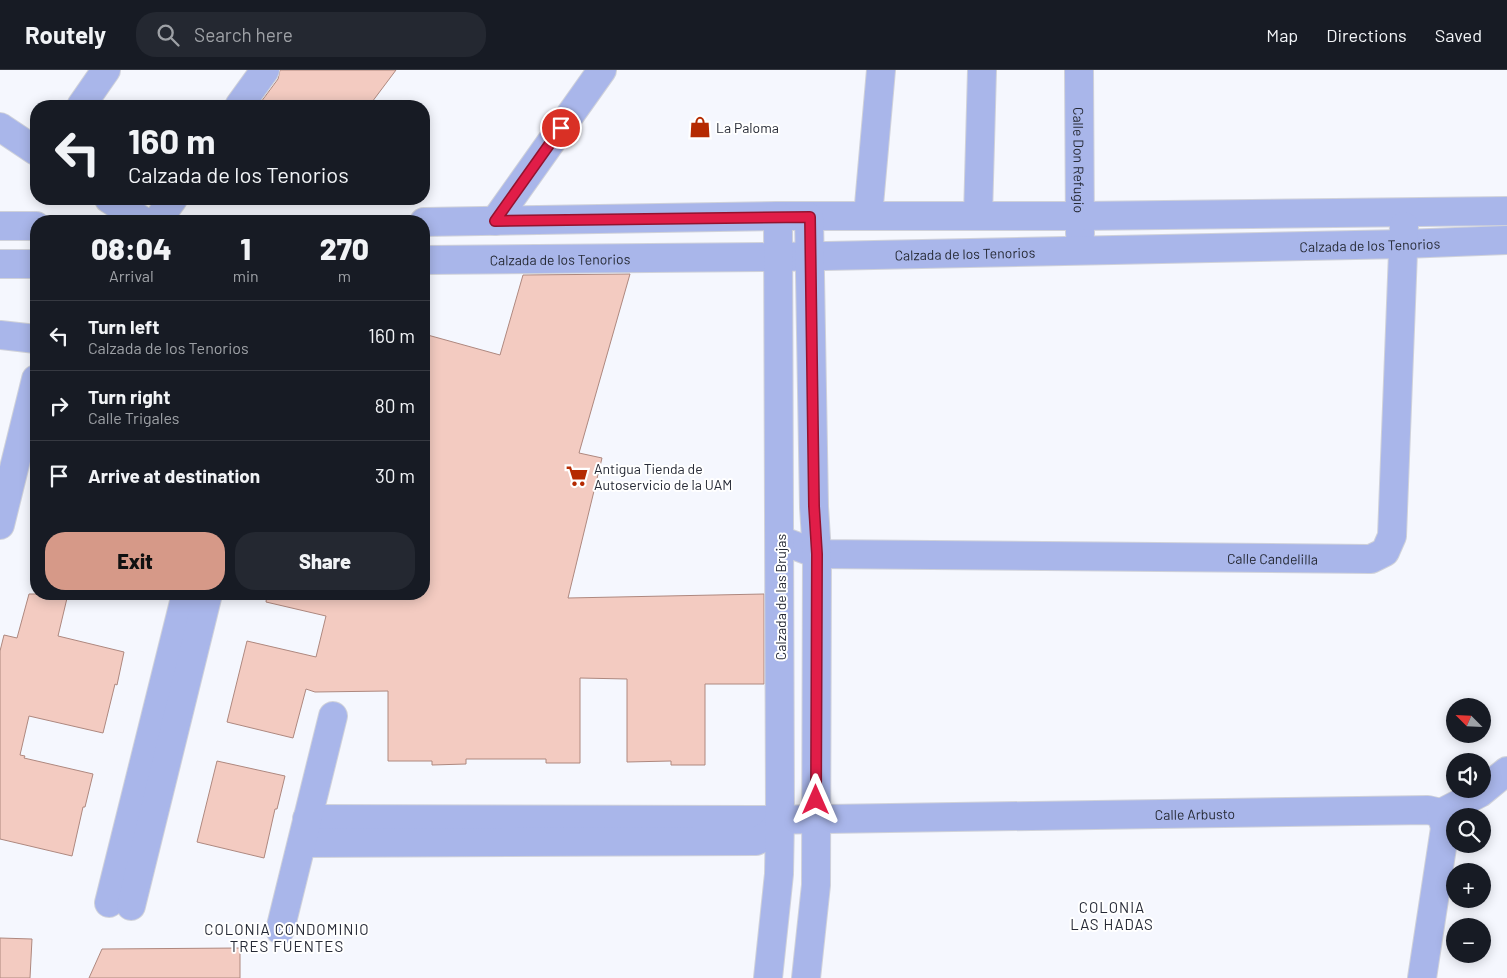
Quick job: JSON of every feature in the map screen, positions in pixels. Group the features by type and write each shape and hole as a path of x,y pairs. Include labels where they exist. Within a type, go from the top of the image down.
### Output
{"street":[{"path":"85,100 106,70"},
{"path":"243,100 265,70"},
{"path":"495,221 602,70"},
{"path":"868,216 881,70"},
{"path":"978,216 982,70"},
{"name":"Calle Don Refugio","path":"1079,70 1080,250"},
{"path":"0,127 30,147"},
{"path":"118,205 134,215"},
{"path":"430,222 778,216 1080,216 1507,211"},
{"name":"Calle Candelilla","path":"817,554 1371,559 1385,552 1392,536 1405,212"},
{"name":"Calzada de las Brujas","path":"768,978 779,874 780,819 778,216"},
{"path":"806,978 816,885 817,554 814,506 810,217"},
{"path":"0,226 30,226"},
{"name":"Calzada de los Tenorios","path":"430,260 778,257 1404,244 1507,240"},
{"path":"0,264 30,264"},
{"path":"0,335 30,338"},
{"path":"779,374 812,373"},
{"path":"0,525 30,403"},
{"path":"780,540 817,554"},
{"path":"185,600 120,904 206,600"},
{"path":"280,930 332,716"},
{"path":"1422,978 1445,828 1441,813 1480,793 1507,771"},
{"name":"Calle Arbusto","path":"304,831 780,819 1428,810 1441,813"}],"building":[{"path":"280,70 396,70 374,100 262,100 278,79"},
{"path":"630,274 579,453 602,458 568,598 764,594 764,684 705,684 705,765 671,765 671,761 627,762 627,679 580,678 580,763 546,763 546,759 466,759 466,764 432,765 432,761 388,761 388,691 315,692 306,689 293,738 227,722 247,641 316,657 326,616 266,602 266,600 430,600 430,336 500,355 523,275"},
{"path":"30,594 30,600 67,600 58,636 124,652 117,685 115,684 103,733 29,716 20,755 25,756 24,758 93,774 85,807 83,807 72,856 0,839 0,651 4,635 17,638"},
{"path":"217,761 285,776 277,809 275,809 264,858 197,842"},
{"path":"0,938 32,939 30,978 0,978"},
{"path":"240,948 240,978 89,978 102,949"}],"place":[{"name":"La Paloma","path":"700,127"},
{"name":"Antigua Tienda de Autoservicio de la UAM","path":"577,476"}],"district":[{"name":"COLONIA LAS HADAS","path":"1112,916"},
{"name":"COLONIA CONDOMINIO TRES FUENTES","path":"287,938"}],"route":[{"path":"561,128 495,221 810,217 814,506 817,554 816,800"}]}
